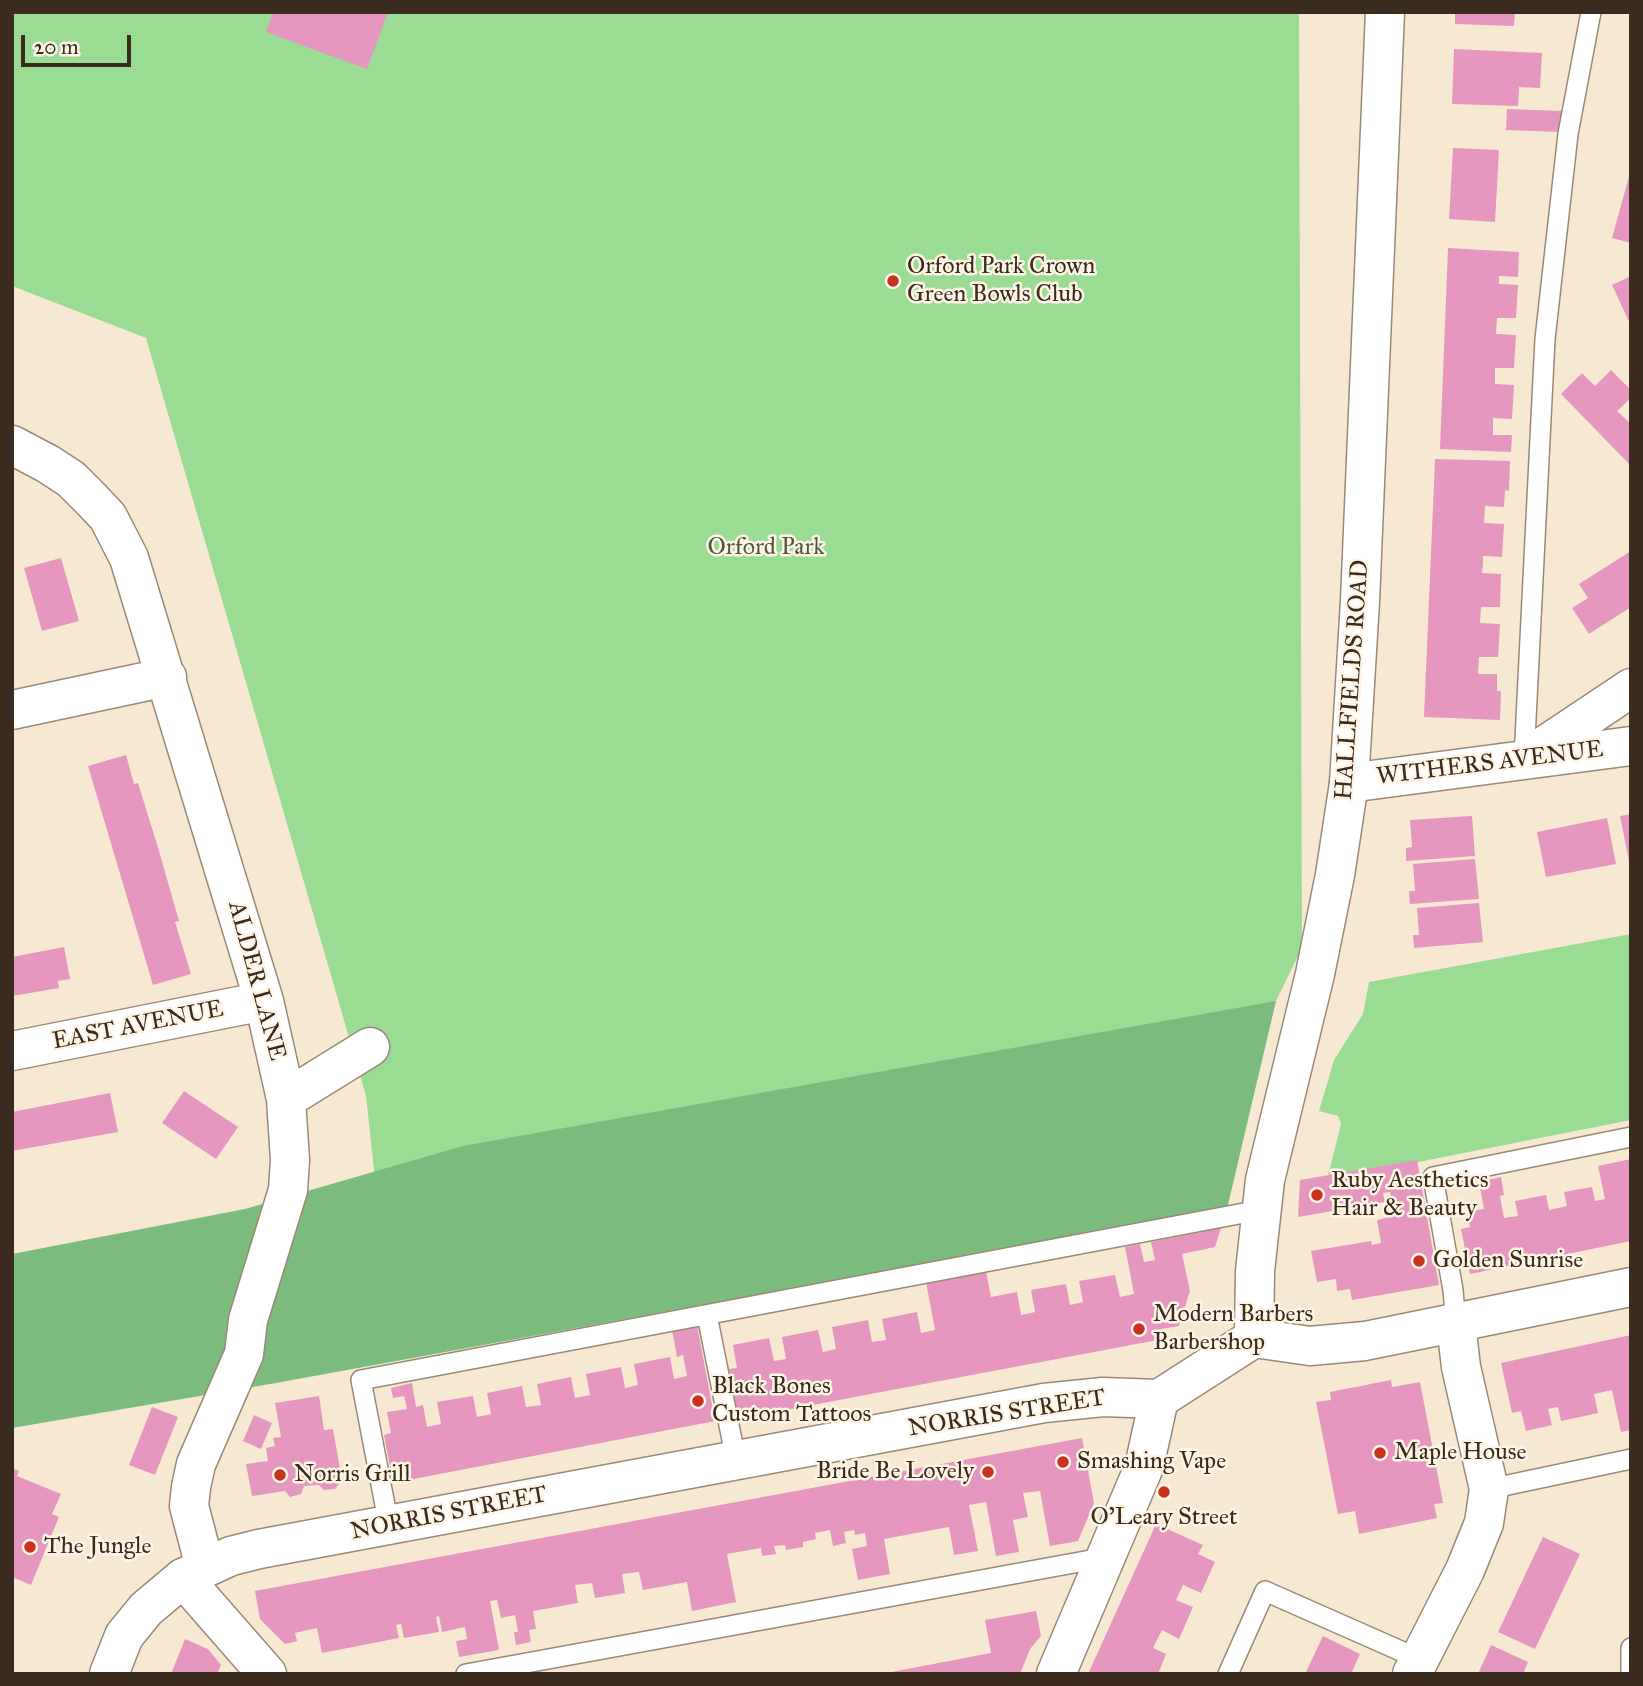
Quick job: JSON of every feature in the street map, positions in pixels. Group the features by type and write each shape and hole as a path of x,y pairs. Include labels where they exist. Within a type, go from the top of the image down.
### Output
{"street":[{"name":"HALLFIELDS ROAD","path":"1254,1338 1255,1276 1265,1180 1315,974 1335,875 1349,783 1360,601 1385,12"},
{"name":"ALDER LANE","path":"12,445 71,479 108,517 129,558 264,1001 286,1099 290,1160 288,1190 248,1320 244,1354 196,1464 191,1486 189,1506 194,1573"},
{"path":"12,710 167,677"},
{"path":"1524,759 1631,688"},
{"name":"WITHERS AVENUE","path":"1349,783 1631,746"},
{"name":"EAST AVENUE","path":"12,1051 264,1001"},
{"path":"286,1099 370,1046"},
{"path":"1056,1674 1144,1467 1159,1399 1254,1338 1310,1346 1365,1341 1631,1287"},
{"path":"1415,1666 1470,1558 1484,1523 1489,1489 1461,1367 1456,1324"},
{"name":"NORRIS STREET","path":"194,1573 259,1549 1064,1400 1103,1397 1159,1399"},
{"path":"109,1674 124,1636 146,1609 194,1573 267,1674"}],"lane":[{"path":"1524,759 1545,339 1568,134 1591,12"},
{"path":"1456,1324 1453,1290 1433,1177 1631,1137"},
{"path":"389,1526 361,1380 1260,1210"},
{"path":"708,1315 736,1460"},
{"path":"1489,1489 1631,1459"},
{"path":"466,1674 1107,1557"},
{"path":"1228,1674 1265,1591 1415,1666"},
{"path":"1631,1648 1631,1671"}],"green space":[{"name":"Orford Park","path":"12,12 1299,12 1302,948 1266,1021 375,1179 366,1096 146,338 12,286"},
{"path":"1631,934 1631,1120 1327,1180 1341,1124 1338,1116 1319,1111 1334,1060 1363,1014 1369,982"},
{"path":"1276,1001 1227,1209 276,1383 12,1428 12,1254 245,1209 463,1146"}],"building":[{"path":"273,12 388,12 367,69 266,32"},
{"path":"1455,12 1515,12 1514,26 1455,24"},
{"path":"1454,49 1542,53 1540,88 1519,87 1518,106 1452,104"},
{"path":"1507,109 1562,111 1562,132 1506,130"},
{"path":"1453,148 1499,150 1495,222 1449,219"},
{"path":"1631,173 1631,243 1612,238"},
{"path":"1448,248 1519,252 1518,277 1499,276 1499,284 1518,285 1516,318 1497,318 1496,334 1516,335 1514,368 1495,368 1495,384 1514,385 1512,419 1493,418 1493,435 1512,435 1511,452 1440,449"},
{"path":"1631,276 1631,326 1612,285"},
{"path":"1611,370 1631,390 1631,398 1617,411 1631,424 1631,466 1561,394 1582,373 1595,386"},
{"path":"1435,459 1510,461 1509,491 1505,490 1504,507 1485,506 1484,523 1504,524 1502,557 1483,556 1482,573 1501,574 1500,607 1481,607 1480,623 1500,624 1498,657 1479,657 1478,674 1497,674 1497,691 1501,691 1500,720 1424,717"},
{"path":"1631,551 1631,607 1589,634 1572,608 1588,598 1579,584"},
{"path":"61,558 79,621 42,631 24,568"},
{"path":"126,755 134,784 138,783 159,851 179,921 175,922 191,974 153,985 88,766"},
{"path":"1631,814 1631,861 1629,861 1620,816"},
{"path":"1472,816 1475,856 1406,861 1406,848 1412,847 1410,820"},
{"path":"1607,818 1616,864 1546,877 1537,832"},
{"path":"1475,859 1479,899 1410,904 1409,891 1415,891 1413,864"},
{"path":"1479,903 1483,942 1414,948 1413,935 1419,935 1417,908"},
{"path":"64,947 70,979 58,981 59,988 12,996 12,957"},
{"path":"184,1091 238,1127 216,1159 162,1123"},
{"path":"110,1093 118,1132 12,1151 12,1112"},
{"path":"1631,1159 1631,1241 1470,1274 1461,1229 1470,1227 1467,1212 1484,1209 1479,1182 1501,1177 1504,1195 1500,1196 1504,1218 1518,1216 1515,1201 1546,1195 1549,1210 1567,1206 1564,1192 1592,1187 1595,1201 1605,1199 1598,1166"},
{"path":"1417,1160 1439,1285 1352,1300 1350,1289 1337,1291 1336,1279 1317,1282 1311,1251 1371,1241 1372,1245 1381,1243 1377,1220 1394,1216 1390,1192 1383,1193 1385,1202 1298,1217 1300,1180"},
{"path":"1221,1228 1215,1247 1182,1254 1190,1291 1179,1326 1161,1329 1163,1339 738,1419 729,1369 737,1368 733,1345 769,1338 774,1361 786,1359 782,1337 818,1330 823,1352 836,1349 832,1327 868,1320 872,1342 886,1340 882,1319 917,1312 921,1333 935,1330 926,1282 986,1271 991,1297 1017,1292 1021,1315 1035,1312 1031,1290 1066,1284 1070,1305 1083,1302 1079,1281 1115,1275 1120,1297 1134,1294 1125,1247 1140,1244 1144,1262 1155,1260 1151,1242"},
{"path":"697,1325 715,1421 393,1483 384,1435 391,1433 387,1412 407,1409 404,1396 393,1398 391,1388 412,1383 416,1407 423,1405 427,1427 441,1424 437,1402 473,1396 477,1417 491,1414 487,1393 522,1386 526,1407 541,1405 537,1384 571,1377 575,1398 590,1395 586,1374 621,1367 625,1388 638,1385 634,1364 670,1357 674,1379 687,1376 683,1355 677,1357 672,1330"},
{"path":"1631,1335 1631,1430 1621,1432 1612,1390 1594,1394 1598,1413 1561,1421 1558,1407 1548,1409 1552,1425 1526,1431 1521,1411 1512,1413 1501,1363"},
{"name":"Maple House","path":"1391,1380 1392,1387 1420,1382 1443,1503 1434,1504 1437,1518 1359,1534 1355,1511 1338,1514 1316,1402 1331,1400 1330,1392"},
{"path":"319,1396 324,1430 333,1429 342,1480 335,1489 324,1490 319,1485 304,1486 301,1494 290,1497 285,1491 252,1496 246,1464 268,1461 266,1448 275,1446 273,1438 281,1437 275,1403"},
{"path":"152,1407 178,1417 155,1475 129,1465"},
{"path":"254,1415 272,1423 261,1449 243,1441"},
{"path":"1082,1438 1094,1503 1078,1541 1050,1546 1040,1491 1023,1493 1028,1517 1013,1520 1019,1552 996,1556 986,1502 969,1505 978,1551 954,1555 949,1527 884,1539 890,1574 858,1580 852,1549 867,1546 865,1533 855,1535 854,1530 844,1532 846,1543 833,1546 830,1530 815,1533 816,1539 803,1542 803,1547 786,1550 785,1545 774,1546 776,1554 762,1556 761,1548 727,1554 736,1602 692,1611 687,1582 643,1590 639,1572 622,1574 625,1593 595,1598 592,1583 575,1585 578,1603 533,1611 536,1629 529,1630 531,1642 516,1645 514,1632 518,1632 515,1615 501,1618 497,1600 490,1601 499,1650 459,1657 456,1641 467,1639 465,1627 442,1632 439,1616 436,1617 439,1632 404,1638 401,1624 396,1625 399,1638 322,1653 317,1628 295,1633 297,1641 285,1644 260,1619 255,1591"},
{"name":"The Jungle","path":"12,1468 19,1471 17,1476 61,1494 52,1514 59,1517 31,1585 12,1577"},
{"path":"1156,1524 1203,1545 1198,1554 1215,1562 1201,1593 1183,1585 1176,1600 1193,1607 1179,1639 1162,1630 1153,1648 1166,1654 1158,1674 1088,1674"},
{"path":"1543,1537 1580,1554 1535,1649 1498,1632"},
{"path":"1036,1611 1041,1636 1030,1649 1020,1674 881,1674 991,1653 985,1620"},
{"path":"1323,1636 1360,1654 1351,1674 1305,1674"},
{"path":"185,1639 208,1649 221,1665 217,1674 171,1674"},
{"path":"1491,1645 1528,1662 1523,1674 1478,1674"}],"place":[{"name":"Orford Park Crown Green Bowls Club","path":"893,281"},
{"name":"Ruby Aesthetics Hair & Beauty","path":"1317,1195"},
{"name":"Golden Sunrise","path":"1419,1261"},
{"name":"Modern Barbers Barbershop","path":"1139,1329"},
{"name":"Black Bones Custom Tattoos","path":"698,1401"},
{"name":"Maple House","path":"1380,1453"},
{"name":"Smashing Vape","path":"1063,1462"},
{"name":"Bride Be Lovely","path":"988,1472"},
{"name":"Norris Grill","path":"280,1475"},
{"name":"O'Leary Street","path":"1164,1492"},
{"name":"The Jungle","path":"30,1547"}]}
